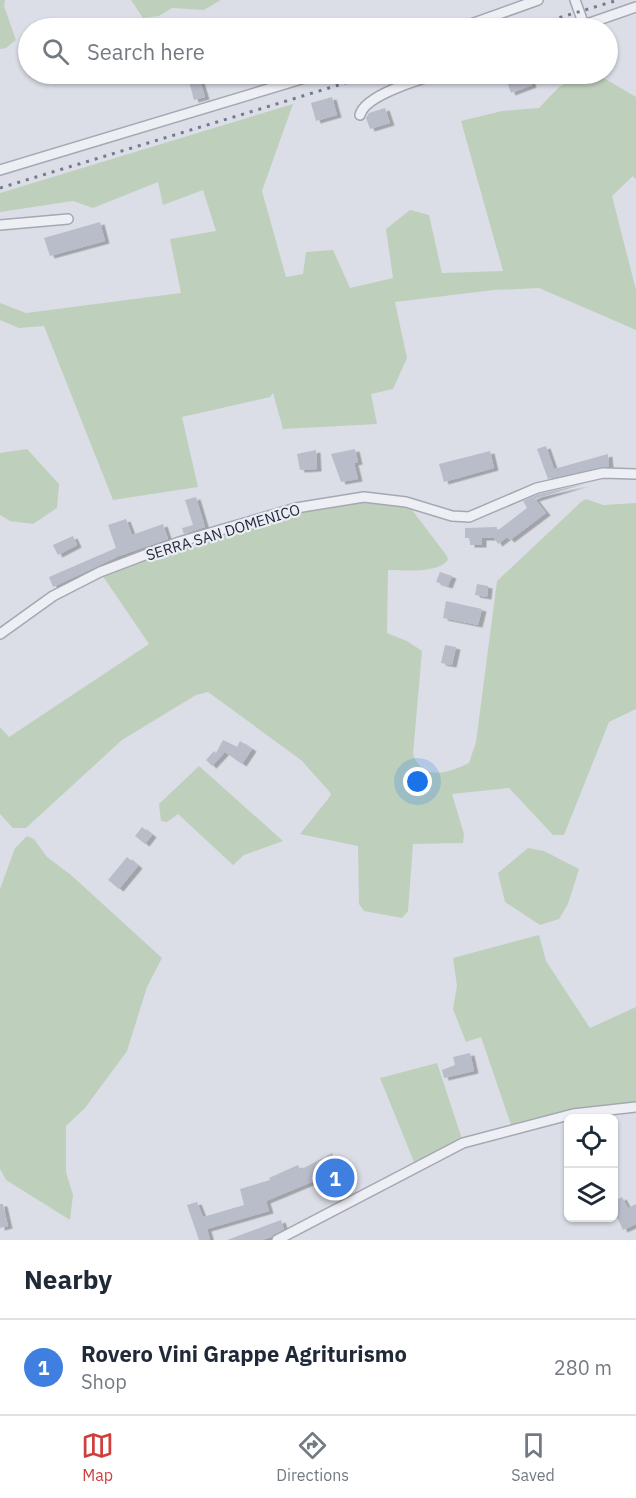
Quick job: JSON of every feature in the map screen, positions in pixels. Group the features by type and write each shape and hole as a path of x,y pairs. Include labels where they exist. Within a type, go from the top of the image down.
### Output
{"street":[{"path":"488,18 538,0"},
{"path":"575,0 580,18"},
{"path":"606,18 636,7"},
{"path":"0,170 285,84"},
{"path":"360,115 364,105 414,84"},
{"path":"0,225 68,219"},
{"name":"SERRA SAN DOMENICO","path":"0,634 53,596 100,572 179,542 296,508 364,497 406,502 452,516 469,517 528,491 577,477 603,473 636,474"},
{"path":"277,1240 463,1143 573,1114 636,1107"}],"green space":[{"path":"0,0 5,0 4,6 16,40 6,48 0,49"},
{"path":"131,0 221,0 204,10 172,8 159,16 143,18"},
{"path":"564,84 614,84 636,97 636,180 633,176 612,196 636,290 636,330 539,288 494,290 395,302 407,358 393,389 371,394 377,424 283,429 273,393 270,397 182,417 198,487 113,500 44,326 19,328 0,320 0,303 26,313 181,293 170,239 216,231 203,190 163,205 158,182 93,208 73,201 0,212 0,193 293,104 262,191 286,277 303,274 306,252 333,250 350,288 393,278 386,229 410,210 429,215 442,273 503,271 461,121 502,111 539,108"},
{"path":"27,449 59,484 57,508 33,524 10,521 0,515 0,453"},
{"path":"349,498 406,502 447,556 448,560 443,564 428,569 388,570 387,633 407,641 422,651 413,754 423,769 437,773 453,770 469,763 476,742 497,581 586,499 603,505 636,503 636,709 609,722 564,835 553,835 509,788 452,794 464,834 463,843 413,844 408,911 402,918 364,911 359,904 358,846 300,834 331,794 301,760 208,692 196,695 122,740 26,828 13,828 0,814 0,727 9,737 149,644 100,572 179,542"},
{"path":"199,766 283,841 244,855 233,865 178,814 167,822 161,821 159,804"},
{"path":"27,836 34,839 47,857 71,875 162,958 147,987 127,1051 85,1108 66,1126 66,1172 73,1195 70,1220 6,1180 0,1169 0,889 15,848"},
{"path":"528,848 544,851 579,869 568,904 559,919 540,925 505,902 498,873"},
{"path":"539,935 546,961 590,1028 636,1007 636,1103 544,1116 511,1125 481,1037 466,1042 453,1009 457,986 453,958"},
{"path":"437,1063 462,1139 414,1162 380,1078"}],"building":[{"path":"190,84 201,84 205,97 194,100"},
{"path":"508,84 532,84 532,85 511,93"},
{"path":"332,97 337,115 316,121 311,103"},
{"path":"385,108 390,123 370,129 366,118 369,113"},
{"path":"100,222 105,241 50,256 44,238"},
{"path":"546,446 554,469 608,454 609,466 548,479 537,449"},
{"path":"355,449 358,462 354,463 358,479 341,482 331,454"},
{"path":"316,450 317,469 300,470 297,454"},
{"path":"490,451 494,468 444,482 439,464"},
{"path":"584,484 535,499 546,513 510,540 507,537 498,544 494,538 482,538 482,545 470,545 470,538 465,538 465,528 497,527 497,531 527,508 523,501 539,494"},
{"path":"196,497 205,527 184,534 182,528 193,525 185,500"},
{"path":"126,519 132,535 163,524 168,539 119,556 53,587 49,577 116,548 108,525"},
{"path":"73,536 77,545 58,555 53,545"},
{"path":"440,572 452,576 448,586 436,582"},
{"path":"477,584 488,586 487,597 475,595"},
{"path":"446,601 482,609 478,625 443,618"},
{"path":"445,645 456,647 452,665 441,663"},
{"path":"223,740 237,747 240,741 252,749 242,764 225,752 212,766 206,760 214,751 216,753"},
{"path":"142,827 152,835 145,844 135,836"},
{"path":"127,857 138,866 119,889 108,880"},
{"path":"470,1053 474,1071 444,1078 442,1070 455,1065 453,1057"},
{"path":"332,1153 340,1168 315,1183 314,1181 266,1201 269,1211 207,1229 210,1240 199,1240 187,1205 197,1202 203,1217 244,1205 240,1189 270,1180 269,1178 298,1165 300,1170"},
{"path":"622,1197 628,1208 636,1204 636,1224 623,1230 618,1219 618,1199"},
{"path":"0,1204 3,1204 8,1226 0,1228"},
{"path":"281,1220 284,1229 271,1237 262,1240 227,1240"}],"railway":[{"path":"558,18 618,0"},
{"path":"0,188 342,84"}],"place":[{"name":"Rovero Vini Grappe Agriturismo","path":"335,1178"}]}
